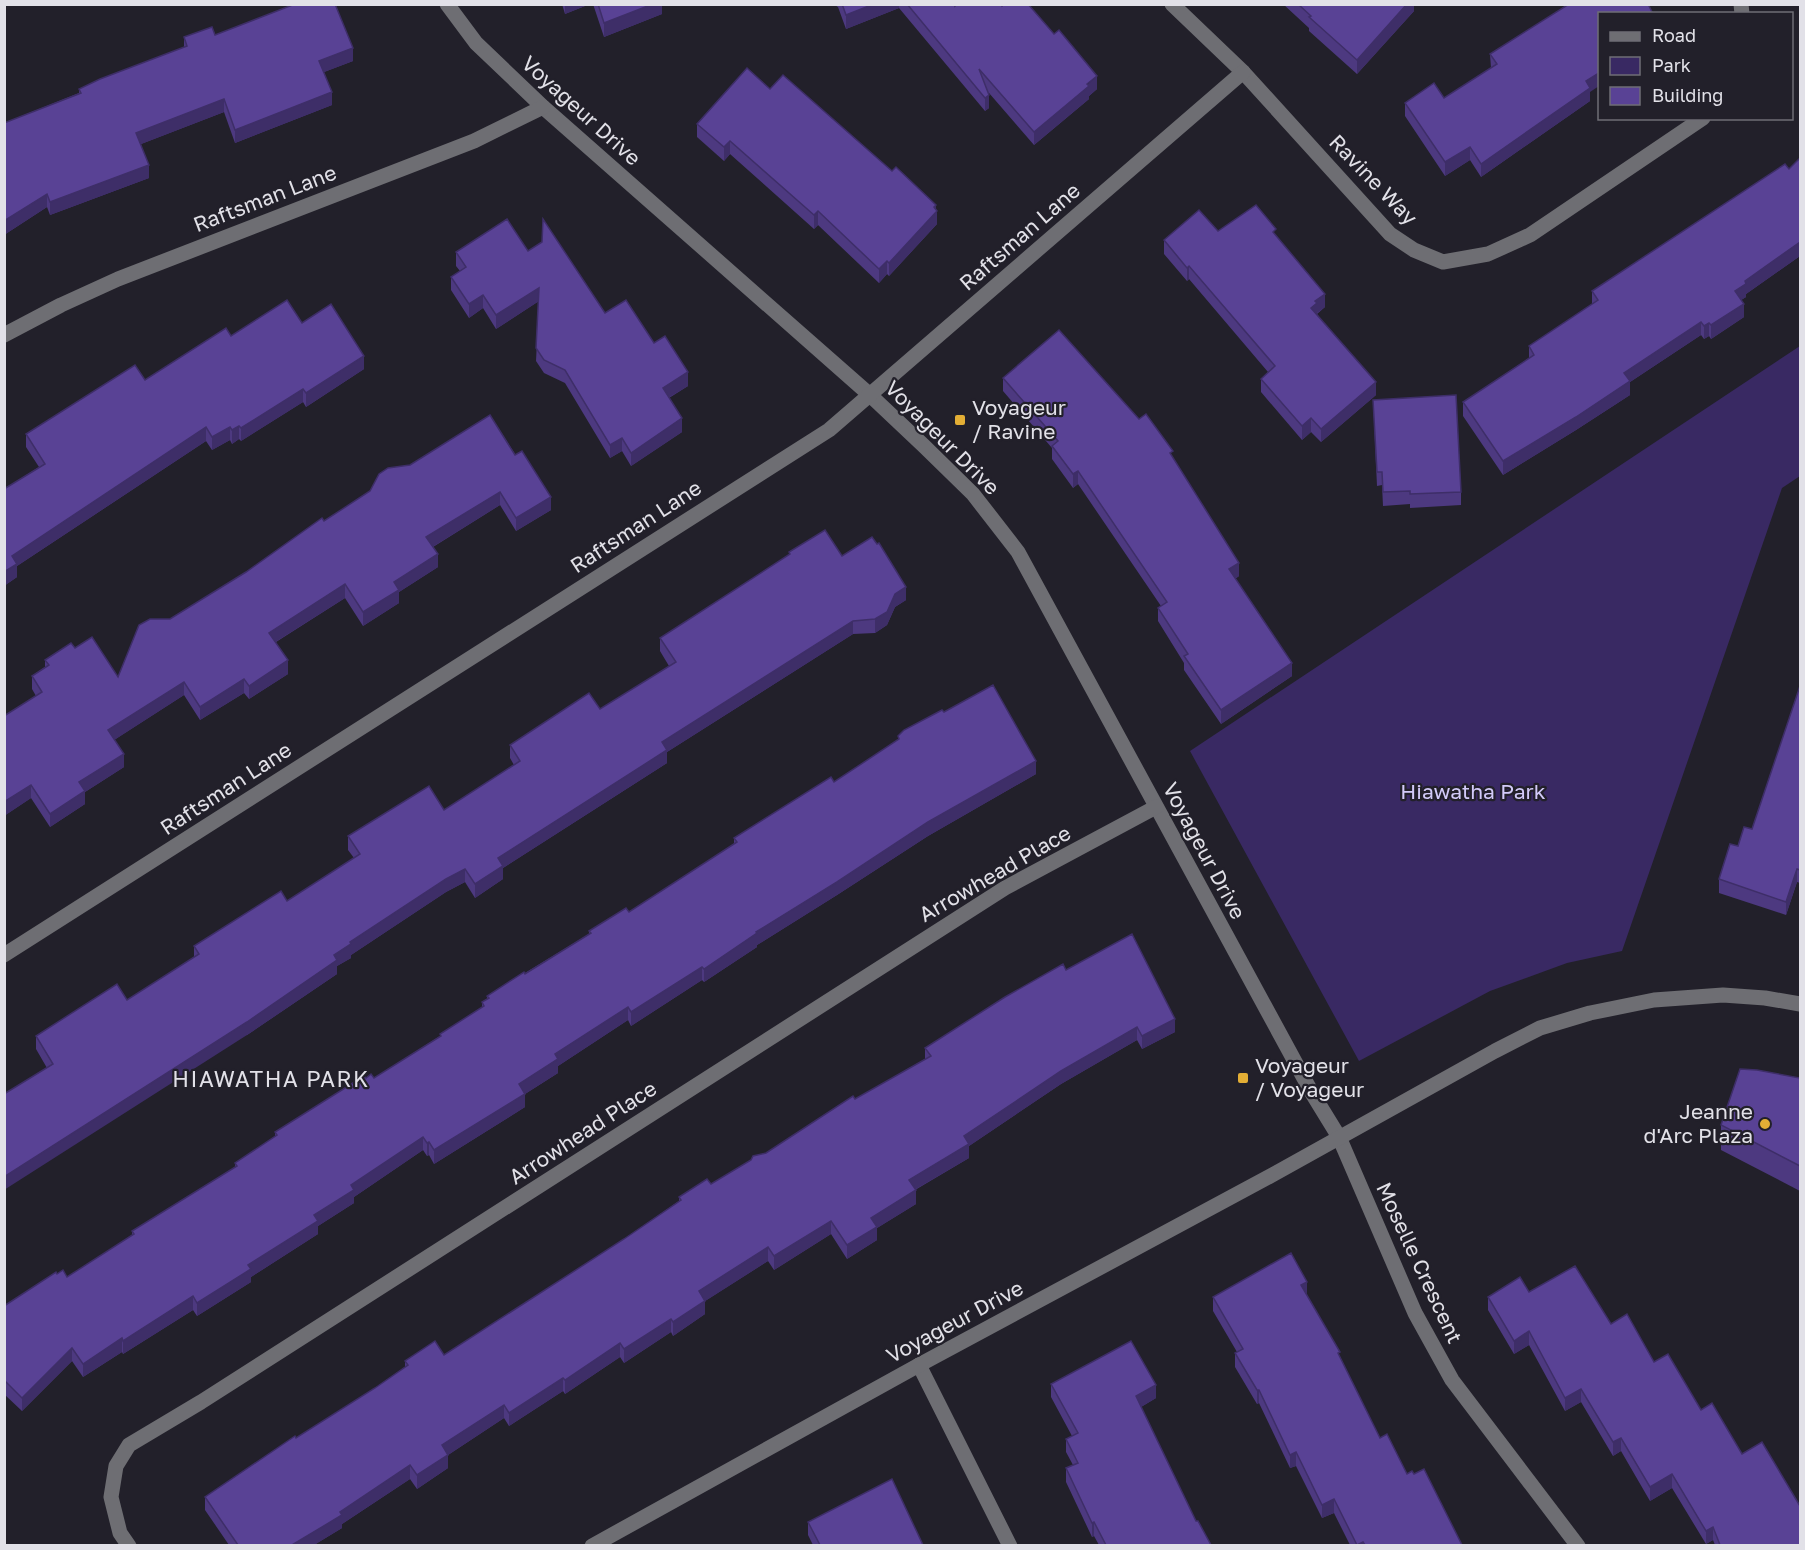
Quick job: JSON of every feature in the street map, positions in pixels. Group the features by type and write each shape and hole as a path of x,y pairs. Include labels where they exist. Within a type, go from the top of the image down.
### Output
{"street":[{"name":"Voyageur Drive","path":"447,4 476,43 543,107 870,395 974,494 1018,552 1312,1093 1339,1137"},
{"name":"Ravine Way","path":"1172,4 1243,72 1390,234 1414,250 1443,262 1488,254 1530,235 1699,120"},
{"name":"Raftsman Lane","path":"4,955 829,430 1243,72"},
{"name":"Raftsman Lane","path":"4,336 118,279 474,141 543,107"},
{"name":"Arrowhead Place","path":"129,1545 120,1533 111,1497 116,1466 129,1445 201,1402 1005,888 1156,807"},
{"name":"Voyageur Drive","path":"592,1545 1540,1028 1590,1013 1654,1000 1723,995 1800,1004"},
{"name":"Moselle Crescent","path":"1339,1137 1414,1313 1452,1380 1578,1545"},
{"path":"919,1365 1010,1545"}],"green space":[{"name":"Hiawatha Park","path":"1800,346 1800,476 1782,488 1622,951 1567,963 1490,991 1359,1061 1190,751"}],"building":[{"path":"295,4 335,4 353,48 319,61 332,92 235,130 224,99 136,133 149,165 50,202 47,194 4,221 4,123 81,93 79,89 100,79 187,46 184,37 212,27 215,35"},
{"path":"598,4 653,4 604,23"},
{"path":"842,4 874,4 846,15"},
{"path":"907,4 955,4 955,6 957,4 1001,4 1002,6 1004,4 1028,4 1054,34 1059,30 1097,76 1087,84 1089,86 1034,132 979,69 989,95 985,98"},
{"path":"1298,4 1407,4 1357,60 1309,17 1311,16"},
{"path":"1569,4 1648,4 1652,12 1598,12 1598,74 1586,81 1590,88 1481,164 1470,147 1445,162 1405,103 1434,83 1444,98 1497,64 1490,54"},
{"path":"747,68 770,89 783,75 892,171 896,167 936,205 934,207 937,211 889,263 887,261 879,269 818,211 814,215 730,141 724,147 697,124"},
{"path":"1800,158 1800,242 1745,281 1746,284 1735,291 1744,304 1711,325 1709,323 1704,326 1701,322 1624,373 1630,381 1503,461 1463,402 1534,355 1529,346 1598,300 1592,291 1785,164 1789,169"},
{"path":"1256,205 1276,229 1273,232 1325,294 1315,301 1317,303 1311,308 1376,382 1321,429 1311,418 1302,426 1261,379 1275,366 1164,240 1199,210 1218,231"},
{"path":"507,219 528,251 542,242 543,219 605,313 626,300 654,343 665,336 688,372 663,388 682,418 631,453 622,438 610,445 565,370 544,360 536,348 539,288 496,315 483,295 469,304 451,277 466,267 456,252"},
{"path":"287,300 302,323 331,304 364,356 306,393 303,389 241,428 239,426 232,430 230,427 212,437 206,427 12,556 17,564 4,572 4,489 45,464 26,434 135,365 145,380 226,328 231,336"},
{"path":"1059,330 1139,419 1146,414 1173,451 1170,453 1239,563 1229,569 1292,663 1221,710 1184,656 1188,654 1158,608 1167,602 1078,471 1073,474 1052,446 1058,441 1003,378"},
{"path":"1456,395 1461,492 1410,494 1410,491 1383,492 1382,472 1377,472 1373,400"},
{"path":"490,415 515,455 522,451 551,497 516,518 500,492 426,537 438,554 394,582 399,590 363,612 345,584 269,633 288,660 249,686 244,679 200,707 184,682 108,730 124,754 79,782 85,791 50,814 31,785 4,802 4,716 42,692 32,676 49,665 45,660 71,643 75,648 92,637 118,677 139,625 150,619 170,619 246,572 322,518 324,521 370,491 379,474 388,468 410,465"},
{"path":"825,530 842,556 872,537 877,544 879,543 906,587 895,594 887,612 875,619 853,621 662,742 667,750 498,858 503,866 475,884 465,869 446,879 350,942 351,944 334,955 337,960 247,1022 4,1177 4,1094 53,1064 36,1036 117,984 127,1000 199,954 194,946 281,891 287,901 360,854 348,836 429,786 444,810 520,761 510,745 589,693 600,709 676,662 660,638"},
{"path":"993,685 1036,761 928,822 756,932 704,969 702,967 631,1012 628,1007 555,1054 558,1059 519,1084 525,1094 434,1150 423,1137 351,1185 354,1190 314,1215 318,1221 248,1265 251,1269 197,1303 193,1296 83,1364 72,1348 22,1398 4,1380 4,1306 56,1272 57,1274 63,1270 67,1277 134,1234 132,1231 237,1166 235,1163 277,1135 275,1132 364,1076 366,1078 371,1074 374,1078 441,1036 440,1034 484,1006 482,1002 489,998 487,996 591,933 589,931 626,908 629,912 737,842 734,838 831,777 834,782 899,739 898,736 904,730 942,710 944,712"},
{"path":"1800,686 1800,870 1797,869 1786,902 1719,879 1730,844 1738,846 1744,827 1752,829"},
{"path":"1132,934 1175,1019 1142,1036 1137,1027 1061,1071 964,1136 969,1144 909,1180 916,1190 871,1218 877,1227 847,1245 831,1221 774,1256 768,1247 699,1291 705,1301 673,1322 671,1319 624,1349 620,1343 565,1380 563,1378 509,1413 504,1405 442,1445 448,1455 417,1475 410,1465 340,1512 342,1515 292,1545 238,1545 205,1497 295,1436 296,1438 375,1388 408,1365 405,1361 435,1341 444,1355 624,1239 681,1200 679,1197 707,1179 711,1184 751,1160 753,1156 766,1153 853,1096 855,1099 931,1056 925,1048 1005,997 1063,964 1066,970"},
{"name":"Jeanne d'Arc Plaza","path":"1740,1069 1800,1078 1800,1166 1721,1125"},
{"path":"1291,1253 1307,1282 1301,1285 1340,1352 1338,1353 1380,1438 1387,1434 1407,1474 1412,1471 1414,1474 1424,1469 1462,1545 1365,1545 1363,1542 1357,1545 1334,1499 1322,1505 1296,1452 1290,1455 1259,1390 1235,1353 1243,1349 1213,1297"},
{"path":"1575,1266 1611,1324 1627,1314 1654,1362 1668,1354 1701,1410 1712,1403 1742,1454 1762,1442 1800,1506 1800,1545 1720,1545 1713,1527 1706,1531 1672,1474 1650,1487 1621,1438 1613,1442 1581,1389 1565,1398 1529,1331 1514,1341 1488,1297 1520,1277 1529,1292"},
{"path":"1131,1341 1156,1385 1136,1396 1196,1521 1211,1545 1106,1545 1094,1522 1092,1523 1066,1468 1078,1463 1066,1439 1078,1433 1051,1384"},
{"path":"892,1479 923,1545 820,1545 808,1522"}],"place":[{"name":"Voyageur / Ravine","path":"960,420"},
{"name":"Voyageur / Voyageur","path":"1243,1078"},
{"name":"Jeanne d'Arc Plaza","path":"1765,1124"}],"district":[{"name":"HIAWATHA PARK","path":"271,1079"}]}
